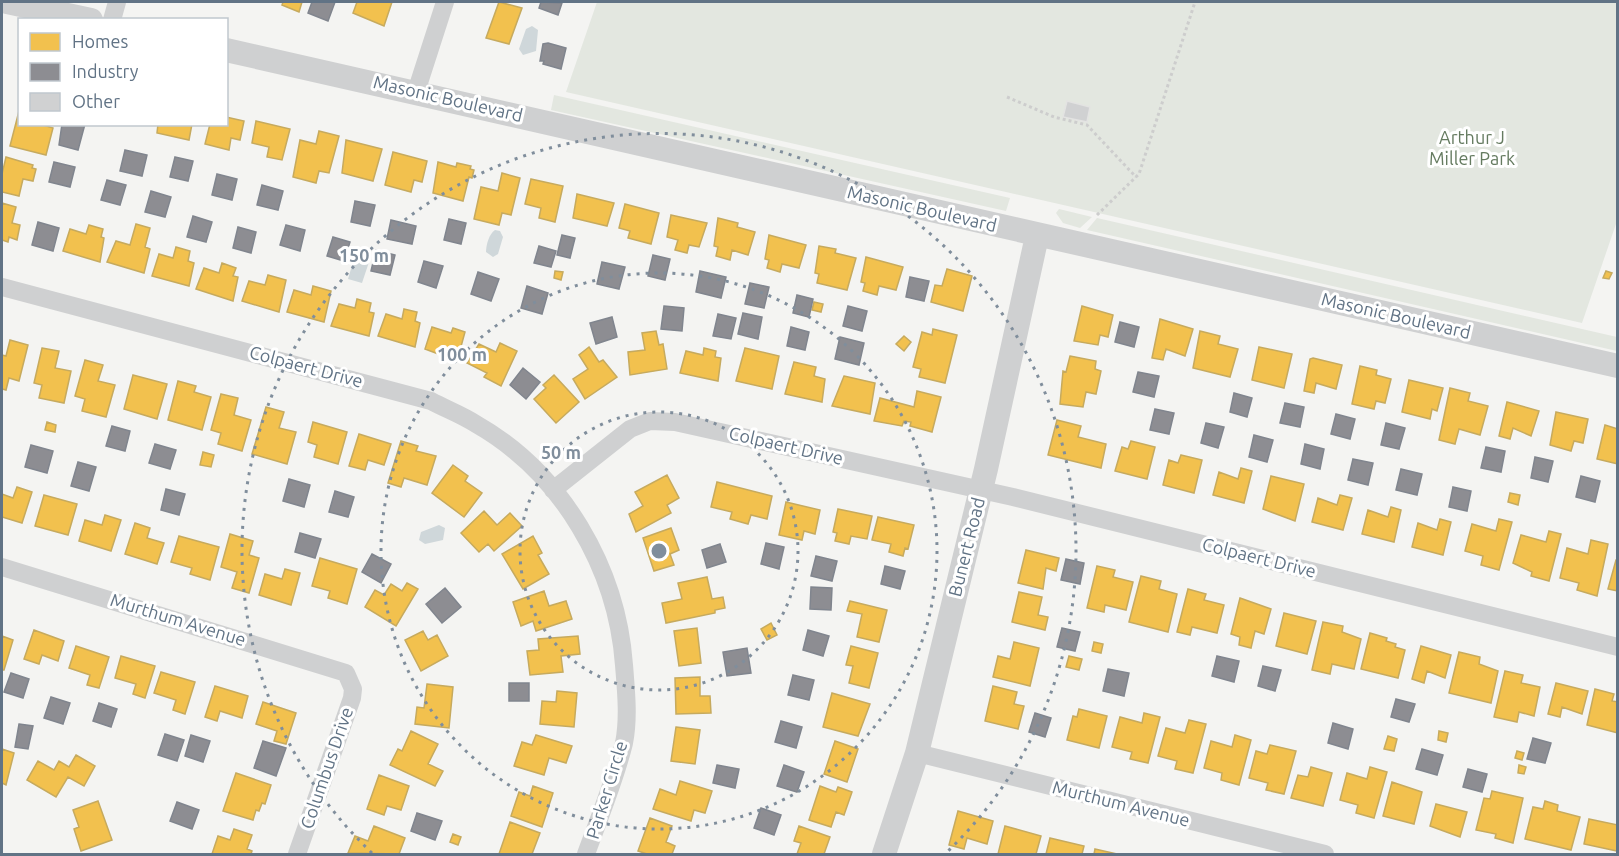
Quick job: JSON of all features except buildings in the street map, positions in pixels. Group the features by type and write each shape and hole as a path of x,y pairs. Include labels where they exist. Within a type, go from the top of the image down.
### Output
{"street":[{"path":"7,2 82,18"},
{"path":"113,18 117,2"},
{"path":"416,92 445,2"},
{"name":"Masonic Boulevard","path":"228,50 1617,366"},
{"name":"Bunert Road","path":"884,855 917,753 981,490 1037,236"},
{"name":"Colpaert Drive","path":"2,287 431,401 494,436 553,490 613,440 630,429 650,421 710,428 981,490 1617,647"},
{"name":"Parker Circle","path":"553,490 578,522 598,559 613,596 623,647 626,688 624,741 586,855"},
{"name":"Murthum Avenue","path":"2,567 337,669 346,673 351,680"},
{"name":"Columbus Drive","path":"297,855 351,698 351,680"},
{"name":"Murthum Avenue","path":"917,753 1325,855"}],"path":[{"path":"1097,215 1139,174 1195,2"},
{"path":"1007,97 1054,117 1087,125 1136,177"}],"green space":[{"name":"Arthur J Miller Park","path":"597,2 1617,2 1617,221 1582,323 566,92"},
{"path":"554,95 1010,198 1006,211 551,110"},
{"path":"1059,209 1092,217 1080,228 1063,223 1056,213"},
{"path":"1097,218 1617,337 1617,351 1087,230"}],"shaded area":[{"path":"532,26 538,30 536,51 523,55 519,49 526,29"},
{"path":"495,230 500,231 503,237 498,254 493,257 486,252 486,249"},
{"path":"356,252 371,256 362,283 348,279"},
{"path":"439,525 445,528 443,540 425,544 419,540 421,532"}]}
